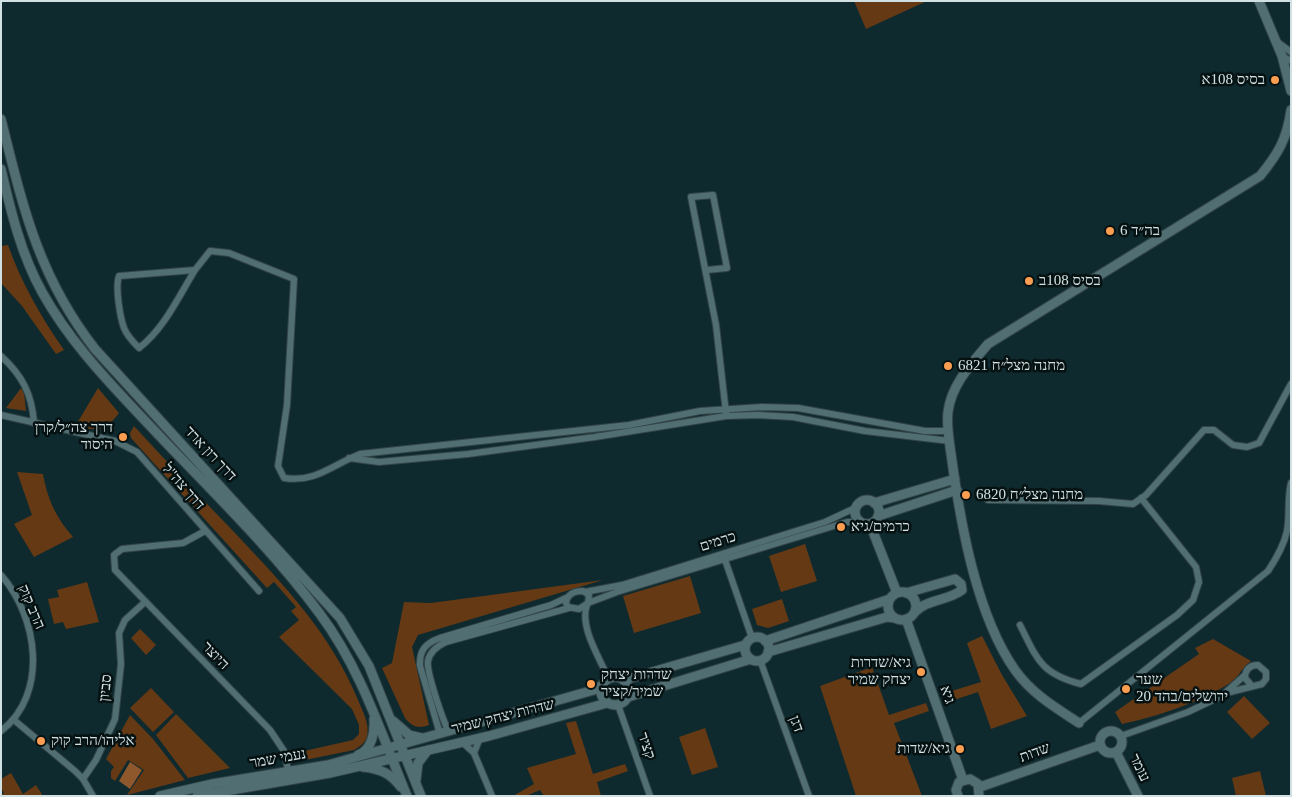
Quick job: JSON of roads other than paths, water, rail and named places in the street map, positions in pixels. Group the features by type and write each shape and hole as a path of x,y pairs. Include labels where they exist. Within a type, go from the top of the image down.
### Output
{"street":[{"path":"1259,1 1275,40 1291,62"},
{"path":"1286,54 1291,91"},
{"path":"1291,110 1288,131 1276,156 1260,176 988,344 962,376 948,411 954,479 979,593 990,626 1015,670 1042,700 1079,723 1268,571 1276,558 1287,531 1287,499 1291,483"},
{"name":"דרך רון ארד","path":"1,120 29,228 42,262 65,308 95,349 340,618 369,666 421,796"},
{"name":"דרך רון ארד","path":"1,170 19,237 31,270 61,325 88,360 299,587 351,660 407,795"},
{"path":"707,270 727,268 713,195 691,197 707,270 716,325 726,416"},
{"path":"195,270 119,276 117,290 124,327 139,348 146,342 165,319 195,270 210,251 238,256 294,279 286,405 278,466 284,478 298,480 314,477 360,454 629,425 726,408 798,408 949,436"},
{"path":"1,356 17,372 27,387 34,423"},
{"path":"988,500 1099,501 1133,504 1141,498 1204,430 1214,430 1233,445 1247,447 1259,443 1291,384"},
{"name":"דרך צה\"ל","path":"1,415 115,441 137,452 204,531 259,591"},
{"path":"350,458 379,462 468,454 595,437 726,416 793,417 866,431 949,436"},
{"path":"870,524 860,522 855,516 856,508 865,500 874,503 954,479"},
{"path":"870,524 878,516 957,490"},
{"path":"1020,625 1039,662 1060,679 1081,684 1136,647 1193,600 1199,582 1196,567 1141,498"},
{"path":"874,503 878,509 878,516"},
{"name":"כרמים","path":"588,604 617,592 825,522 856,508"},
{"name":"כרמים","path":"585,592 622,585 847,522 860,522"},
{"path":"870,524 898,595"},
{"name":"היוצר","path":"204,531 183,543 126,547 114,555 114,565 119,576 270,730 284,751 289,776"},
{"path":"724,557 752,638"},
{"name":"הרב קוק","path":"1,575 22,609 32,648 30,686 27,697 14,720 1,731"},
{"path":"608,678 601,686 600,694 607,703 618,705 628,697 755,659 768,652 887,617 906,620 926,604 956,594 962,590 961,584 955,578 898,595 765,641"},
{"path":"444,733 420,666 420,655 426,645 440,638 551,605 576,592 585,592 590,597 585,617 608,678"},
{"path":"898,595 915,600 915,612"},
{"path":"895,618 888,607 898,595"},
{"path":"568,596 566,603 588,629"},
{"name":"סביון","path":"83,779 96,760 115,719 121,664 119,633 125,620 145,602"},
{"path":"444,733 428,665 433,650 446,642 570,608 579,609 588,604"},
{"name":"גיא","path":"906,620 963,780"},
{"path":"608,678 622,679 635,677 745,645 752,638 759,637 765,641 768,652"},
{"path":"745,645 745,652 755,659"},
{"name":"דגן","path":"755,659 809,796"},
{"path":"1121,736 1188,712 1219,697 1252,686 1259,686 1264,682 1266,675 1264,669 1258,665 1250,666 1245,675 1219,697"},
{"path":"1245,675 1246,682 1252,686"},
{"path":"622,679 629,689 628,697"},
{"name":"שדרות יצחק שמיר","path":"401,745 601,686"},
{"name":"שדרות יצחק שמיר","path":"404,755 480,738 607,703"},
{"name":"קציר","path":"618,705 650,796"},
{"path":"344,760 362,753 369,746 375,727 373,712"},
{"path":"390,717 409,736 430,737"},
{"path":"14,720 83,779 93,796"},
{"path":"1112,730 1121,736 1122,747 1116,752 1107,752 1100,745 1100,737 1105,732 1112,730"},
{"path":"474,753 480,738"},
{"path":"462,742 474,753 492,796"},
{"name":"נעמי שמר","path":"160,796 358,766 391,753 401,745"},
{"name":"שדות","path":"979,792 1100,745"},
{"path":"417,785 418,763 428,750"},
{"name":"עומר","path":"1116,752 1138,796"},
{"name":"נעמי שמר","path":"197,796 289,776 344,760 391,753 404,755"},
{"path":"358,766 377,768 388,773 407,795"},
{"path":"955,795 957,786 963,780 973,780 979,792"}],"place":[{"name":"בסיס 108א","path":"1275,80"},
{"name":"בה״ד 6","path":"1110,231"},
{"name":"בסיס 108ב","path":"1029,281"},
{"name":"מחנה מצל״ח 6821","path":"948,366"},
{"name":"דרך צה״ל/קרן היסוד","path":"123,437"},
{"name":"מחנה מצל״ח 6820","path":"966,495"},
{"name":"כרמים/גיא","path":"841,527"},
{"name":"גיא/שדרות יצחק שמיר","path":"921,672"},
{"name":"שדרות יצחק שמיר/קציר","path":"591,684"},
{"name":"שער ירושלים/בהד 20","path":"1126,689"},
{"name":"אליהו/הרב קוק","path":"41,741"},
{"name":"גיא/שדות","path":"960,749"}]}
